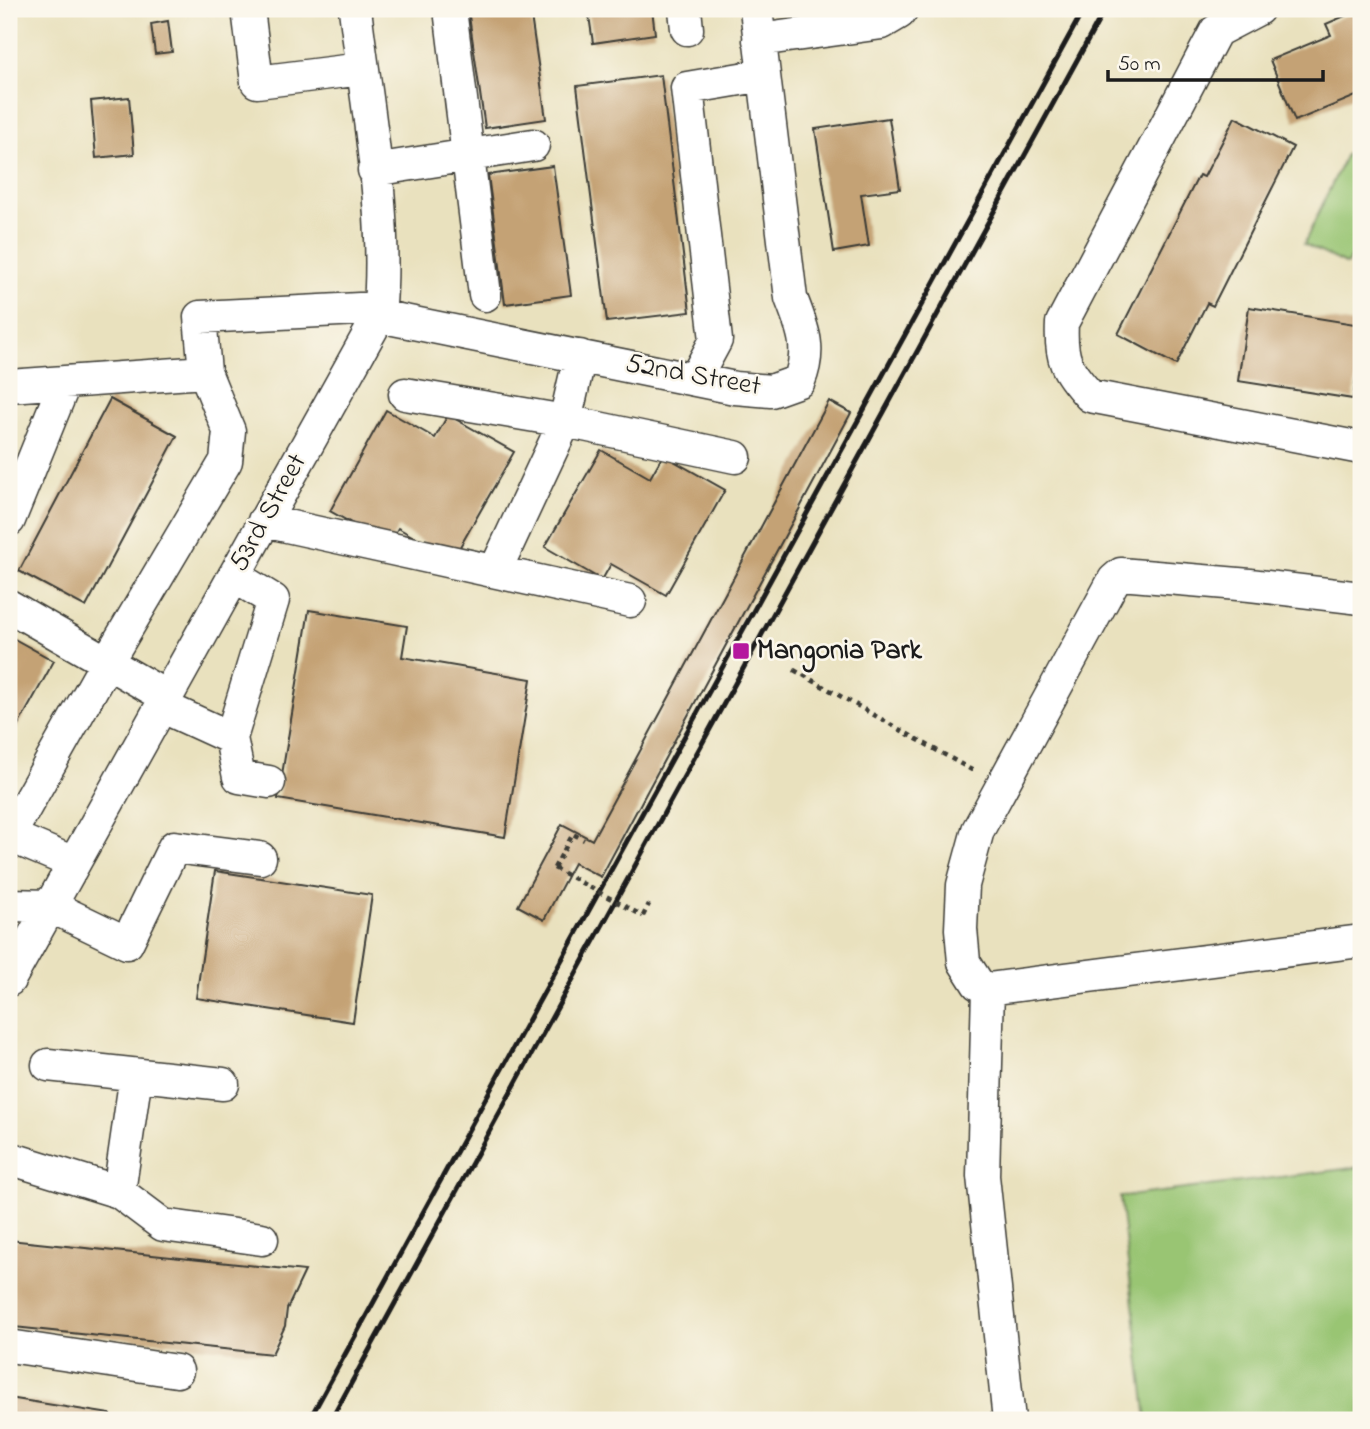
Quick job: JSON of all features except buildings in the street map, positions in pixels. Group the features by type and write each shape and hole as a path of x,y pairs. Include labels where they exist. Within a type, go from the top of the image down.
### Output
{"street":[{"path":"248,9 257,82 362,69"},
{"name":"53rd Street","path":"9,981 379,312 383,275 382,233 355,9"},
{"path":"450,9 485,295"},
{"name":"52nd Street","path":"205,372 201,317 379,312 735,388 771,391 799,381 807,362 804,332 791,298 755,9"},
{"path":"760,40 882,23 902,9"},
{"path":"1258,9 1216,31 1062,323 1060,349 1072,377 1090,396 1361,448"},
{"path":"695,379 716,340 687,88 764,75"},
{"path":"374,170 533,145"},
{"path":"495,571 565,421 580,356"},
{"path":"9,386 205,372 229,431 226,461 9,836 74,863"},
{"path":"9,520 65,382"},
{"path":"405,394 565,421 735,457"},
{"path":"264,521 630,601"},
{"path":"1361,598 1250,584 1121,574 1114,580 978,830 963,885 961,929 964,962 978,984 988,989 1361,941"},
{"path":"234,576 273,600 231,738 239,777 269,782"},
{"path":"9,606 107,663 164,702 231,738"},
{"path":"9,905 50,906 127,943 174,847 260,858"},
{"path":"988,989 990,1005 983,1176 1009,1420"},
{"path":"48,1065 223,1084"},
{"path":"119,1192 136,1075"},
{"path":"9,1158 119,1192 163,1226 262,1239"},
{"path":"9,1346 177,1371"}],"path":[{"path":"794,670 957,761"},
{"path":"584,840 573,834 554,868 643,916 649,904"}],"green space":[{"path":"1346,154 1361,161 1361,235 1347,265 1304,244"},
{"path":"1361,1167 1361,1420 1147,1420 1120,1197"}],"railway":[{"path":"309,1420 1084,9"},
{"path":"331,1420 1105,9"}],"place":[{"name":"Mangonia Park","path":"741,651"}]}
